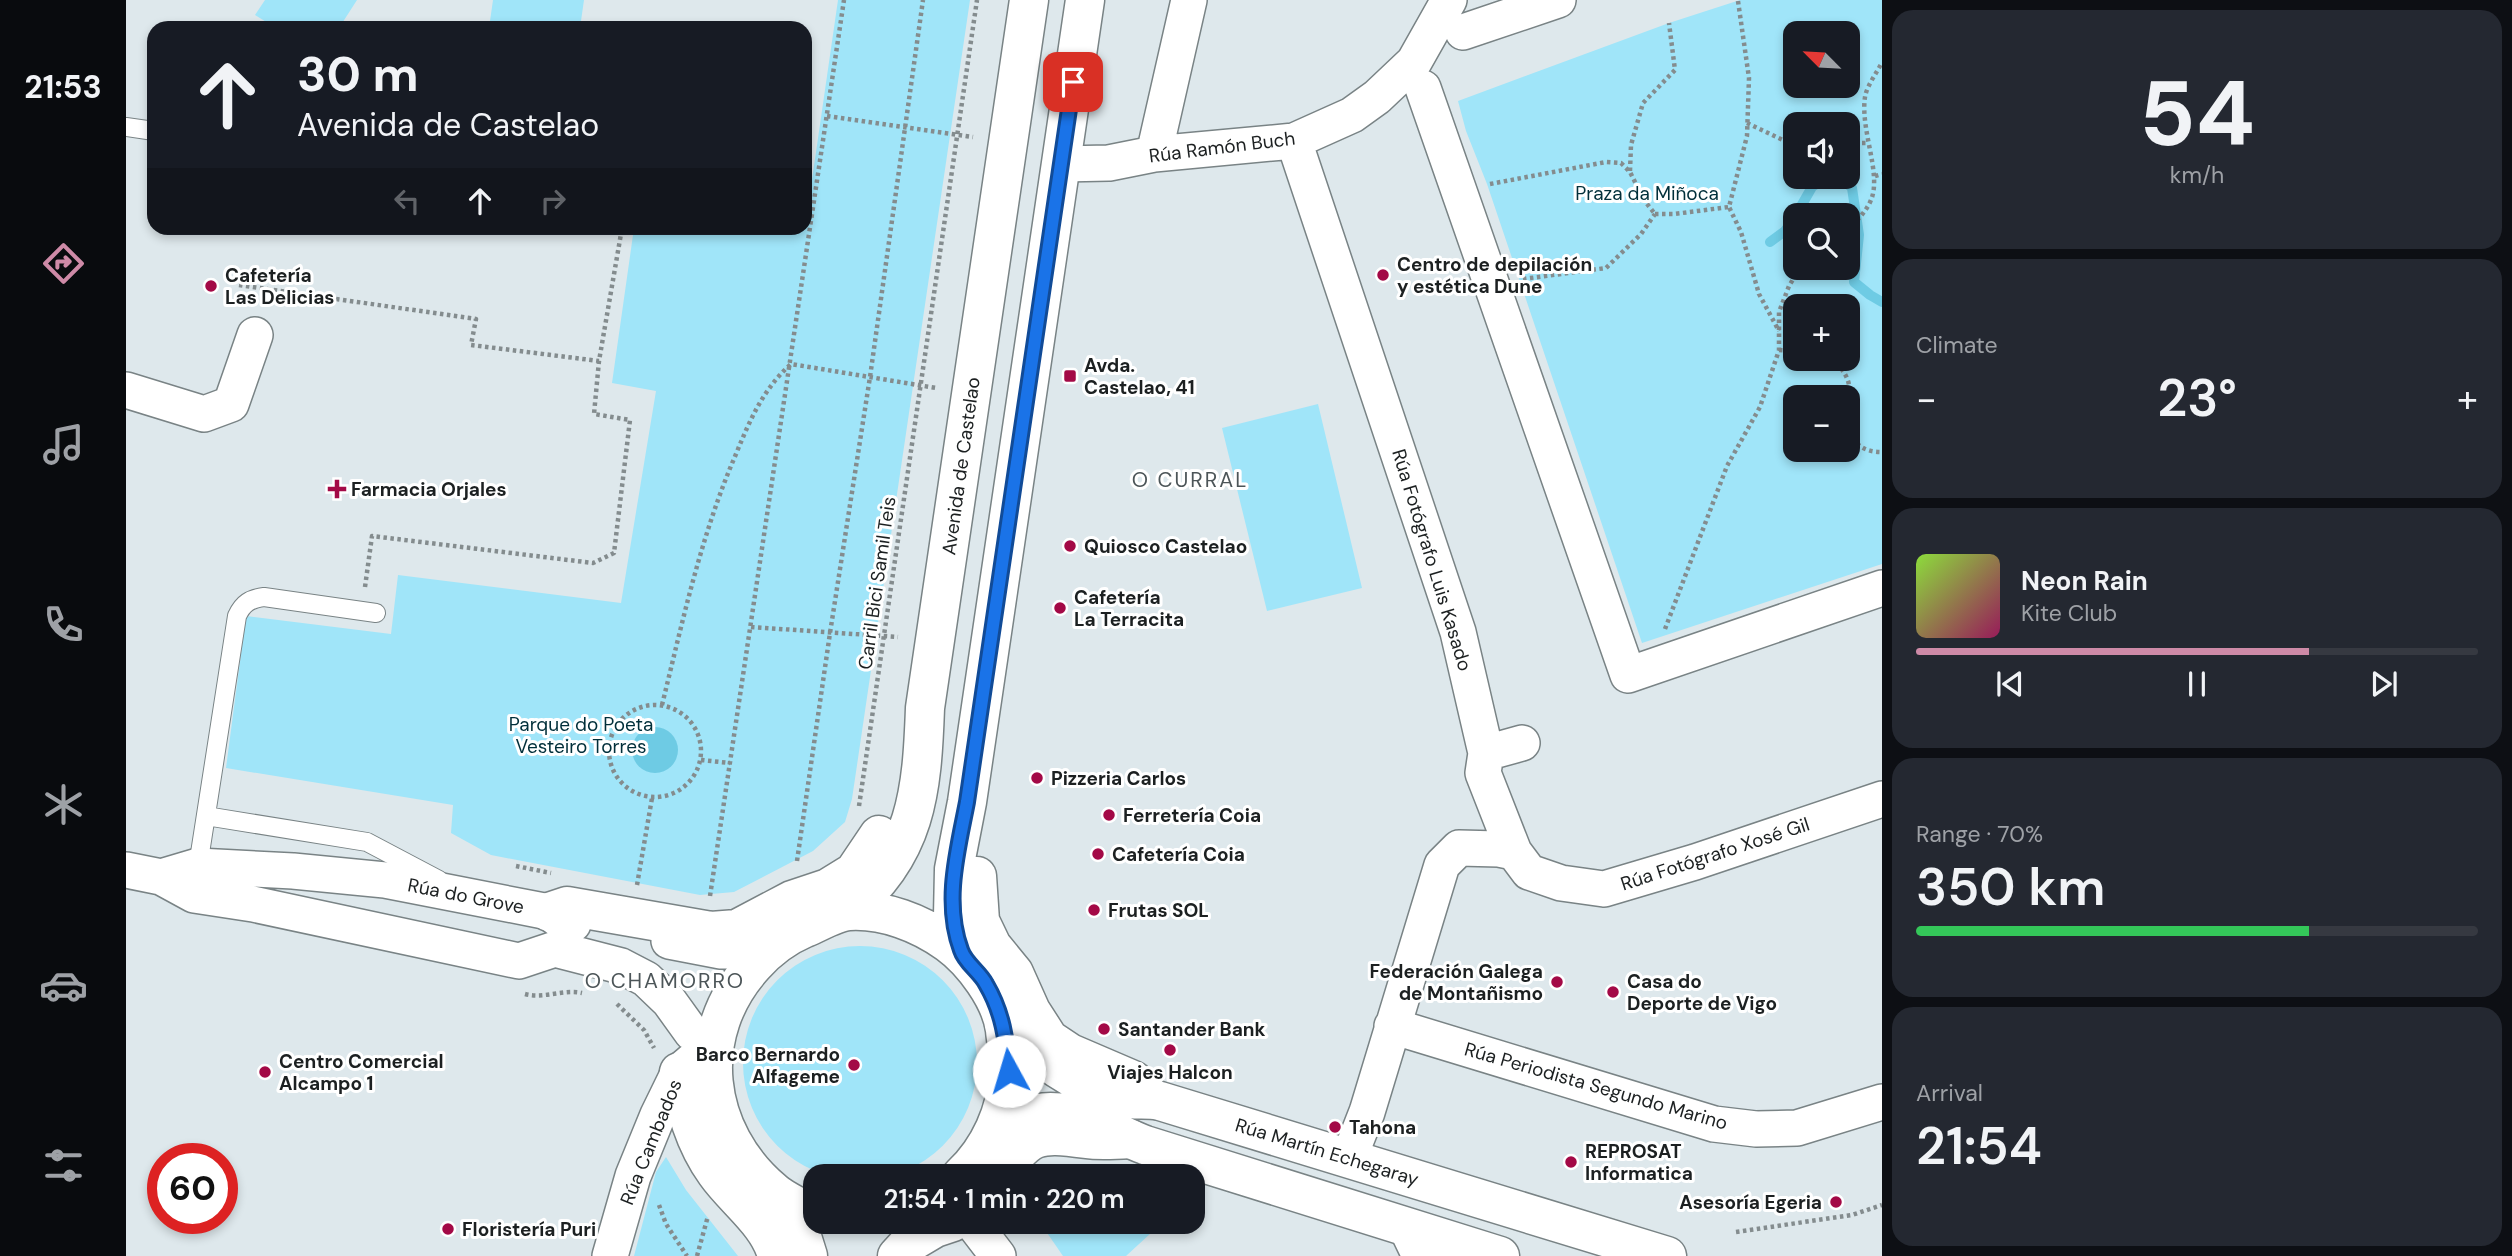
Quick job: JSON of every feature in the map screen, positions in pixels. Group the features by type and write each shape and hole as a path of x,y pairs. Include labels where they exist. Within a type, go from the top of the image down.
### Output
{"main road":[{"name":"Avenida de Castelao","path":"847,911 868,894 896,858 913,815 922,773 925,708 1029,0"},
{"path":"961,952 953,916 954,869 967,802 1084,0"},
{"path":"549,912 567,906 711,931 737,929 792,900 828,888 854,872 878,836 893,804 904,760 925,708"},
{"path":"967,802 978,854 976,890 980,921 992,946 1014,973 1031,1012 1049,1039 1070,1053 1133,1080 1152,1098"},
{"path":"808,1256 798,1224 742,1157 722,1120 712,1074 713,1043 721,1016 737,984 767,951 792,934 847,911 894,916 930,930 961,952 986,983 1004,1023 1009,1071 993,1161"},
{"name":"Rúa Martín Echegaray","path":"1004,1023 1031,1050 1074,1080 1124,1098 1152,1098 1667,1256"},
{"path":"667,1066 700,1148 717,1175 760,1223 777,1256"},
{"path":"993,1161 1019,1150 1036,1137 1061,1134 1089,1140 1130,1139 1413,1242 1500,1256"},
{"path":"773,1192 803,1210"},
{"path":"872,1256 883,1234"},
{"path":"898,1256 908,1244 924,1234"}],"street":[{"path":"1154,154 1189,0"},
{"name":"Rúa Ramón Buch","path":"1060,164 1109,163 1154,154 1294,141 1352,115 1377,97 1414,62 1449,0"},
{"path":"1463,32 1558,0"},
{"path":"1423,88 1628,674 1882,589"},
{"name":"Rúa Fotógrafo Luis Kasado","path":"1294,141 1458,632 1486,753 1483,773 1514,852"},
{"path":"126,390 204,414 232,404 255,335"},
{"path":"1486,753 1522,743"},
{"name":"Rúa Fotógrafo Xosé Gil","path":"1514,852 1529,872 1561,883 1604,889 1695,862 1882,799"},
{"path":"1349,1158 1367,1112 1442,865 1459,848 1514,852"},
{"name":"Rúa do Grove","path":"161,877 198,866 293,871 385,880 549,912 563,923 721,951 767,951"},
{"name":"Rúa do Grove","path":"126,870 161,877 194,895 253,904 519,961 555,950 621,966 646,979 669,1001 692,1032 713,1043"},
{"name":"Rúa do Grove","path":"537,957 551,969 604,980 625,988 647,1006 666,1026 678,1055 667,1066"},
{"name":"Rúa Periodista Segundo Marino","path":"1392,1026 1714,1124 1756,1129 1797,1128 1882,1102"},
{"name":"Rúa Cambados","path":"610,1256 633,1176 657,1115 667,1066 713,1043"},
{"path":"981,1234 998,1256"}],"lane":[{"path":"126,127 147,130"},
{"path":"198,866 237,616 243,605 254,598 264,597 369,612"},
{"path":"206,816 367,842 463,894"}],"path":[{"path":"812,219 844,0"},
{"path":"797,864 923,0"},
{"name":"Carril Bici Samil Teis","path":"857,815 977,0"},
{"path":"1738,1 1749,78 1747,135 1729,207 1741,232 1759,294 1779,332"},
{"path":"1630,172 1631,145 1643,103 1675,70 1669,23"},
{"path":"1860,216 1873,197 1875,176 1865,131 1865,95 1882,62"},
{"path":"827,116 973,137"},
{"path":"1747,123 1783,140"},
{"path":"1860,143 1867,143"},
{"path":"1487,184 1606,162 1621,163 1630,172 1644,200 1655,214"},
{"path":"1875,176 1882,174"},
{"path":"1655,214 1729,207"},
{"path":"1518,280 1606,268 1641,233 1655,214"},
{"path":"369,612 372,536 593,564 614,552 631,420 594,414 599,361 621,235"},
{"path":"709,903 810,235"},
{"path":"1662,636 1727,466 1760,407 1779,350 1779,312 1792,280"},
{"path":"239,285 476,319 471,345 599,361"},
{"path":"1779,350 1783,350"},
{"path":"791,364 936,388"},
{"path":"662,705 704,538 725,478 750,420 772,381 791,364"},
{"path":"1860,446 1871,452 1882,452"},
{"path":"751,627 898,637"},
{"path":"662,705 677,710 697,731 701,760 689,784 665,797 652,798 637,794 620,781 610,761 609,746 621,719 633,710 662,705"},
{"path":"701,760 730,763"},
{"path":"636,891 652,798"},
{"path":"521,993 535,997 574,992 593,996"},
{"path":"609,1000 622,1008 644,1030 667,1066"},
{"path":"658,1203 666,1224 687,1256"},
{"path":"696,1256 711,1205"},
{"path":"1736,1233 1852,1214 1882,1205"}],"green space":[{"path":"265,0 357,0 344,21 265,21 255,15"},
{"path":"493,0 584,0 581,21 490,21"},
{"name":"Parque do Poeta Vesteiro Torres","path":"838,0 970,0 852,799 845,822 813,851 734,892 700,895 491,855 451,833 453,805 226,768 246,616 391,634 398,575 621,603 656,391 612,383 633,235 812,235 812,180"},
{"name":"Praza da Miñoca","path":"1740,0 1882,0 1882,564 1642,643 1458,101 1669,23"},
{"path":"1318,404 1362,588 1267,611 1222,428"},
{"path":"860,946 905,955 934,973 950,989 963,1008 972,1029 976,1052 972,1097 963,1118 950,1137 918,1164 803,1165 770,1137 757,1118 748,1097 743,1063 752,1018 763,998 786,973 815,955"},
{"path":"666,1157 686,1190 738,1256 634,1256 656,1172"},
{"path":"1048,1234 1150,1234 1126,1256 1063,1256"}],"shaded area":[{"path":"655,727 671,734 678,750 671,766 655,773 639,766 632,750 639,734"}],"waterway":[{"path":"1803,203 1811,189"},
{"path":"1852,189 1859,235 1854,282 1882,302"},
{"path":"1770,242 1783,232"}],"place":[{"name":"Centro de depilación y estética Dune","path":"1383,275"},
{"name":"Cafetería Las Delicias","path":"211,286"},
{"name":"Avda. Castelao, 41","path":"1070,376"},
{"name":"Farmacia Orjales","path":"337,489"},
{"name":"Quiosco Castelao","path":"1070,546"},
{"name":"Cafetería La Terracita","path":"1060,608"},
{"name":"Pizzeria Carlos","path":"1037,778"},
{"name":"Ferretería Coia","path":"1109,815"},
{"name":"Cafetería Coia","path":"1098,854"},
{"name":"Frutas SOL","path":"1094,910"},
{"name":"Federación Galega de Montañismo","path":"1557,982"},
{"name":"Casa do Deporte de Vigo","path":"1613,992"},
{"name":"Santander Bank","path":"1104,1029"},
{"name":"Viajes Halcon","path":"1170,1050"},
{"name":"Barco Bernardo Alfageme","path":"854,1065"},
{"name":"Centro Comercial Alcampo 1","path":"265,1072"},
{"name":"Tahona","path":"1335,1127"},
{"name":"REPROSAT Informatica","path":"1571,1162"},
{"name":"Asesoría Egeria","path":"1836,1202"},
{"name":"Floristería Puri","path":"448,1229"}],"district":[{"name":"O CURRAL","path":"1190,480"},
{"name":"O CHAMORRO","path":"665,981"}],"route":[{"path":"1009,1071 1004,1023 986,983 961,952 953,916 954,869 967,802 1073,82"}]}
